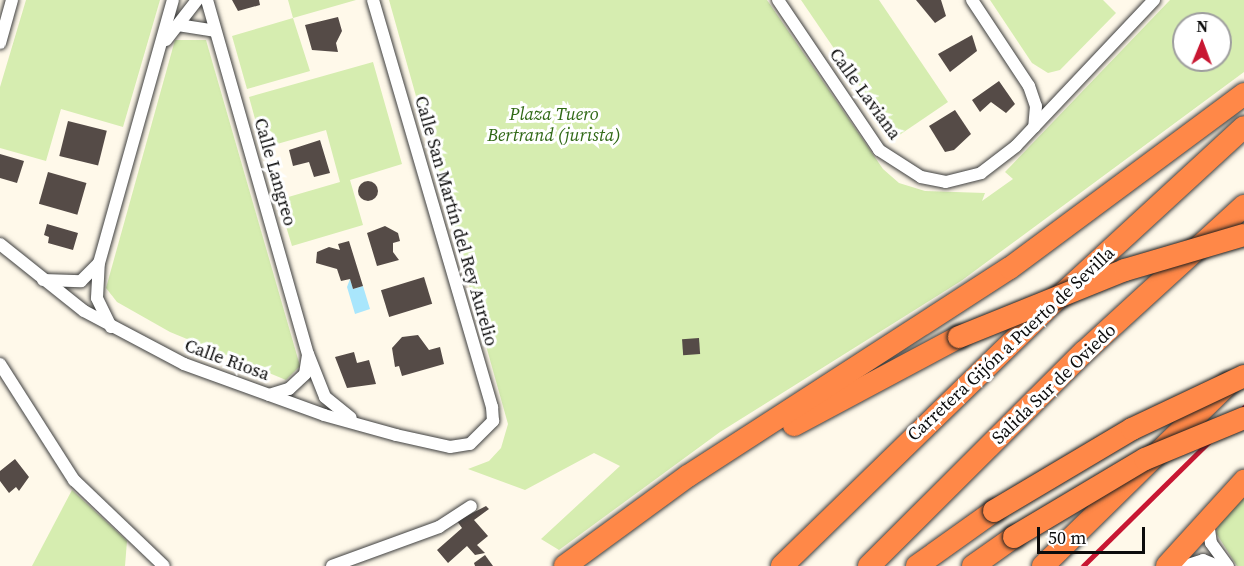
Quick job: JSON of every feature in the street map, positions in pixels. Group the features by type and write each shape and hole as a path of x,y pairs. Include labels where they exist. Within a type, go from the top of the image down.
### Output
{"highway":[{"path":"567,566 688,476 1001,274 1244,94"},
{"name":"Carretera Gijón a Puerto de Sevilla","path":"782,566 1037,318 1244,127"},
{"name":"Salida Sur de Oviedo","path":"869,566 1084,352 1244,206"},
{"path":"567,566 760,443 959,337 1125,270 1244,235"},
{"path":"1043,566 1162,454 1244,368"},
{"path":"917,566 994,511 1132,429 1244,376"},
{"path":"973,566 1014,537 1145,459 1244,418"},
{"path":"1167,566 1244,481"}],"street":[{"path":"0,43 12,0"},
{"path":"113,329 97,298 99,262 160,54 173,0"},
{"path":"160,54 178,24 197,0"},
{"name":"Calle Langreo","path":"207,0 309,354 326,397 362,425"},
{"name":"Calle San Martín del Rey Aurelio","path":"373,0 492,407 493,421 470,444"},
{"name":"Calle Laviana","path":"778,0 879,150 921,177 946,182 981,173 1034,127 1154,0"},
{"path":"972,0 1029,86 1036,106 1034,127"},
{"path":"178,24 215,31"},
{"name":"Calle Riosa","path":"0,245 38,278 113,329 184,364 362,425 450,447 470,444"},
{"path":"38,278 81,281 99,262"},
{"path":"269,394 289,389 305,374 309,354"},
{"path":"0,364 74,480 164,566"},
{"path":"335,566 439,527 471,506"},
{"path":"1208,522 1211,543 1228,566"},
{"path":"1185,566 1203,560 1218,566"}],"green space":[{"path":"26,0 160,0 123,127 61,109 46,161 0,148 0,87"},
{"path":"288,0 356,0 293,18"},
{"name":"Plaza Tuero Bertrand (jurista)","path":"389,0 767,0 883,169 899,183 925,191 985,193 982,201 1013,179 1005,172 1170,0 1244,0 1244,72 961,281 720,432 559,550 541,539 620,466 594,453 525,490 468,469 489,461 501,448 508,424"},
{"path":"801,0 879,0 948,102 895,138"},
{"path":"990,0 1103,0 1116,13 1060,70 1048,73 1032,63"},
{"path":"293,18 310,71 247,89 232,36"},
{"path":"175,40 206,40 300,366 286,380 170,332 117,302 106,288"},
{"path":"373,62 402,164 350,180 363,225 292,246 278,200 340,182 326,130 263,148 249,97"},
{"path":"72,490 127,541 125,566 32,566"},
{"path":"1244,495 1244,566 1237,566 1216,533 1221,519"}],"water":[{"path":"350,279 353,289 363,286 370,309 355,314 347,287"}],"building":[{"path":"232,0 259,0 260,5 238,11"},
{"path":"916,0 941,0 946,16 935,23"},
{"path":"338,17 342,31 336,43 338,52 312,50 305,25"},
{"path":"972,35 977,51 950,72 938,54"},
{"path":"999,81 1015,104 1006,113 991,102 980,112 972,100"},
{"path":"955,110 971,134 954,150 945,152 929,126"},
{"path":"68,121 107,131 98,166 59,156"},
{"path":"320,140 330,173 314,177 309,162 293,166 289,150"},
{"path":"0,154 24,161 17,183 0,178"},
{"path":"48,172 86,183 77,215 39,204"},
{"path":"368,181 375,184 378,191 375,198 368,201 361,198 358,191 361,184"},
{"path":"47,224 78,233 73,250 48,243 49,237 44,235"},
{"path":"385,226 398,233 400,241 393,243 393,252 399,260 377,266 367,233"},
{"path":"349,241 363,286 353,289 350,279 341,281 337,269 316,263 317,252 329,247 340,250 338,244"},
{"path":"424,277 432,304 389,317 381,290"},
{"path":"418,335 429,350 440,347 444,364 402,376 399,366 395,367 392,348 402,337"},
{"path":"699,338 700,354 683,355 682,339"},
{"path":"354,352 357,363 369,360 376,384 347,388 335,357"},
{"path":"15,459 29,477 19,491 16,487 9,493 0,481 0,471"},
{"path":"486,506 489,509 474,520 488,536 477,545 485,553 475,555 467,546 448,563 437,550 462,528 457,521"},
{"path":"485,555 493,566 475,566 474,563"}],"railway":[{"path":"1083,566 1244,407"}]}
